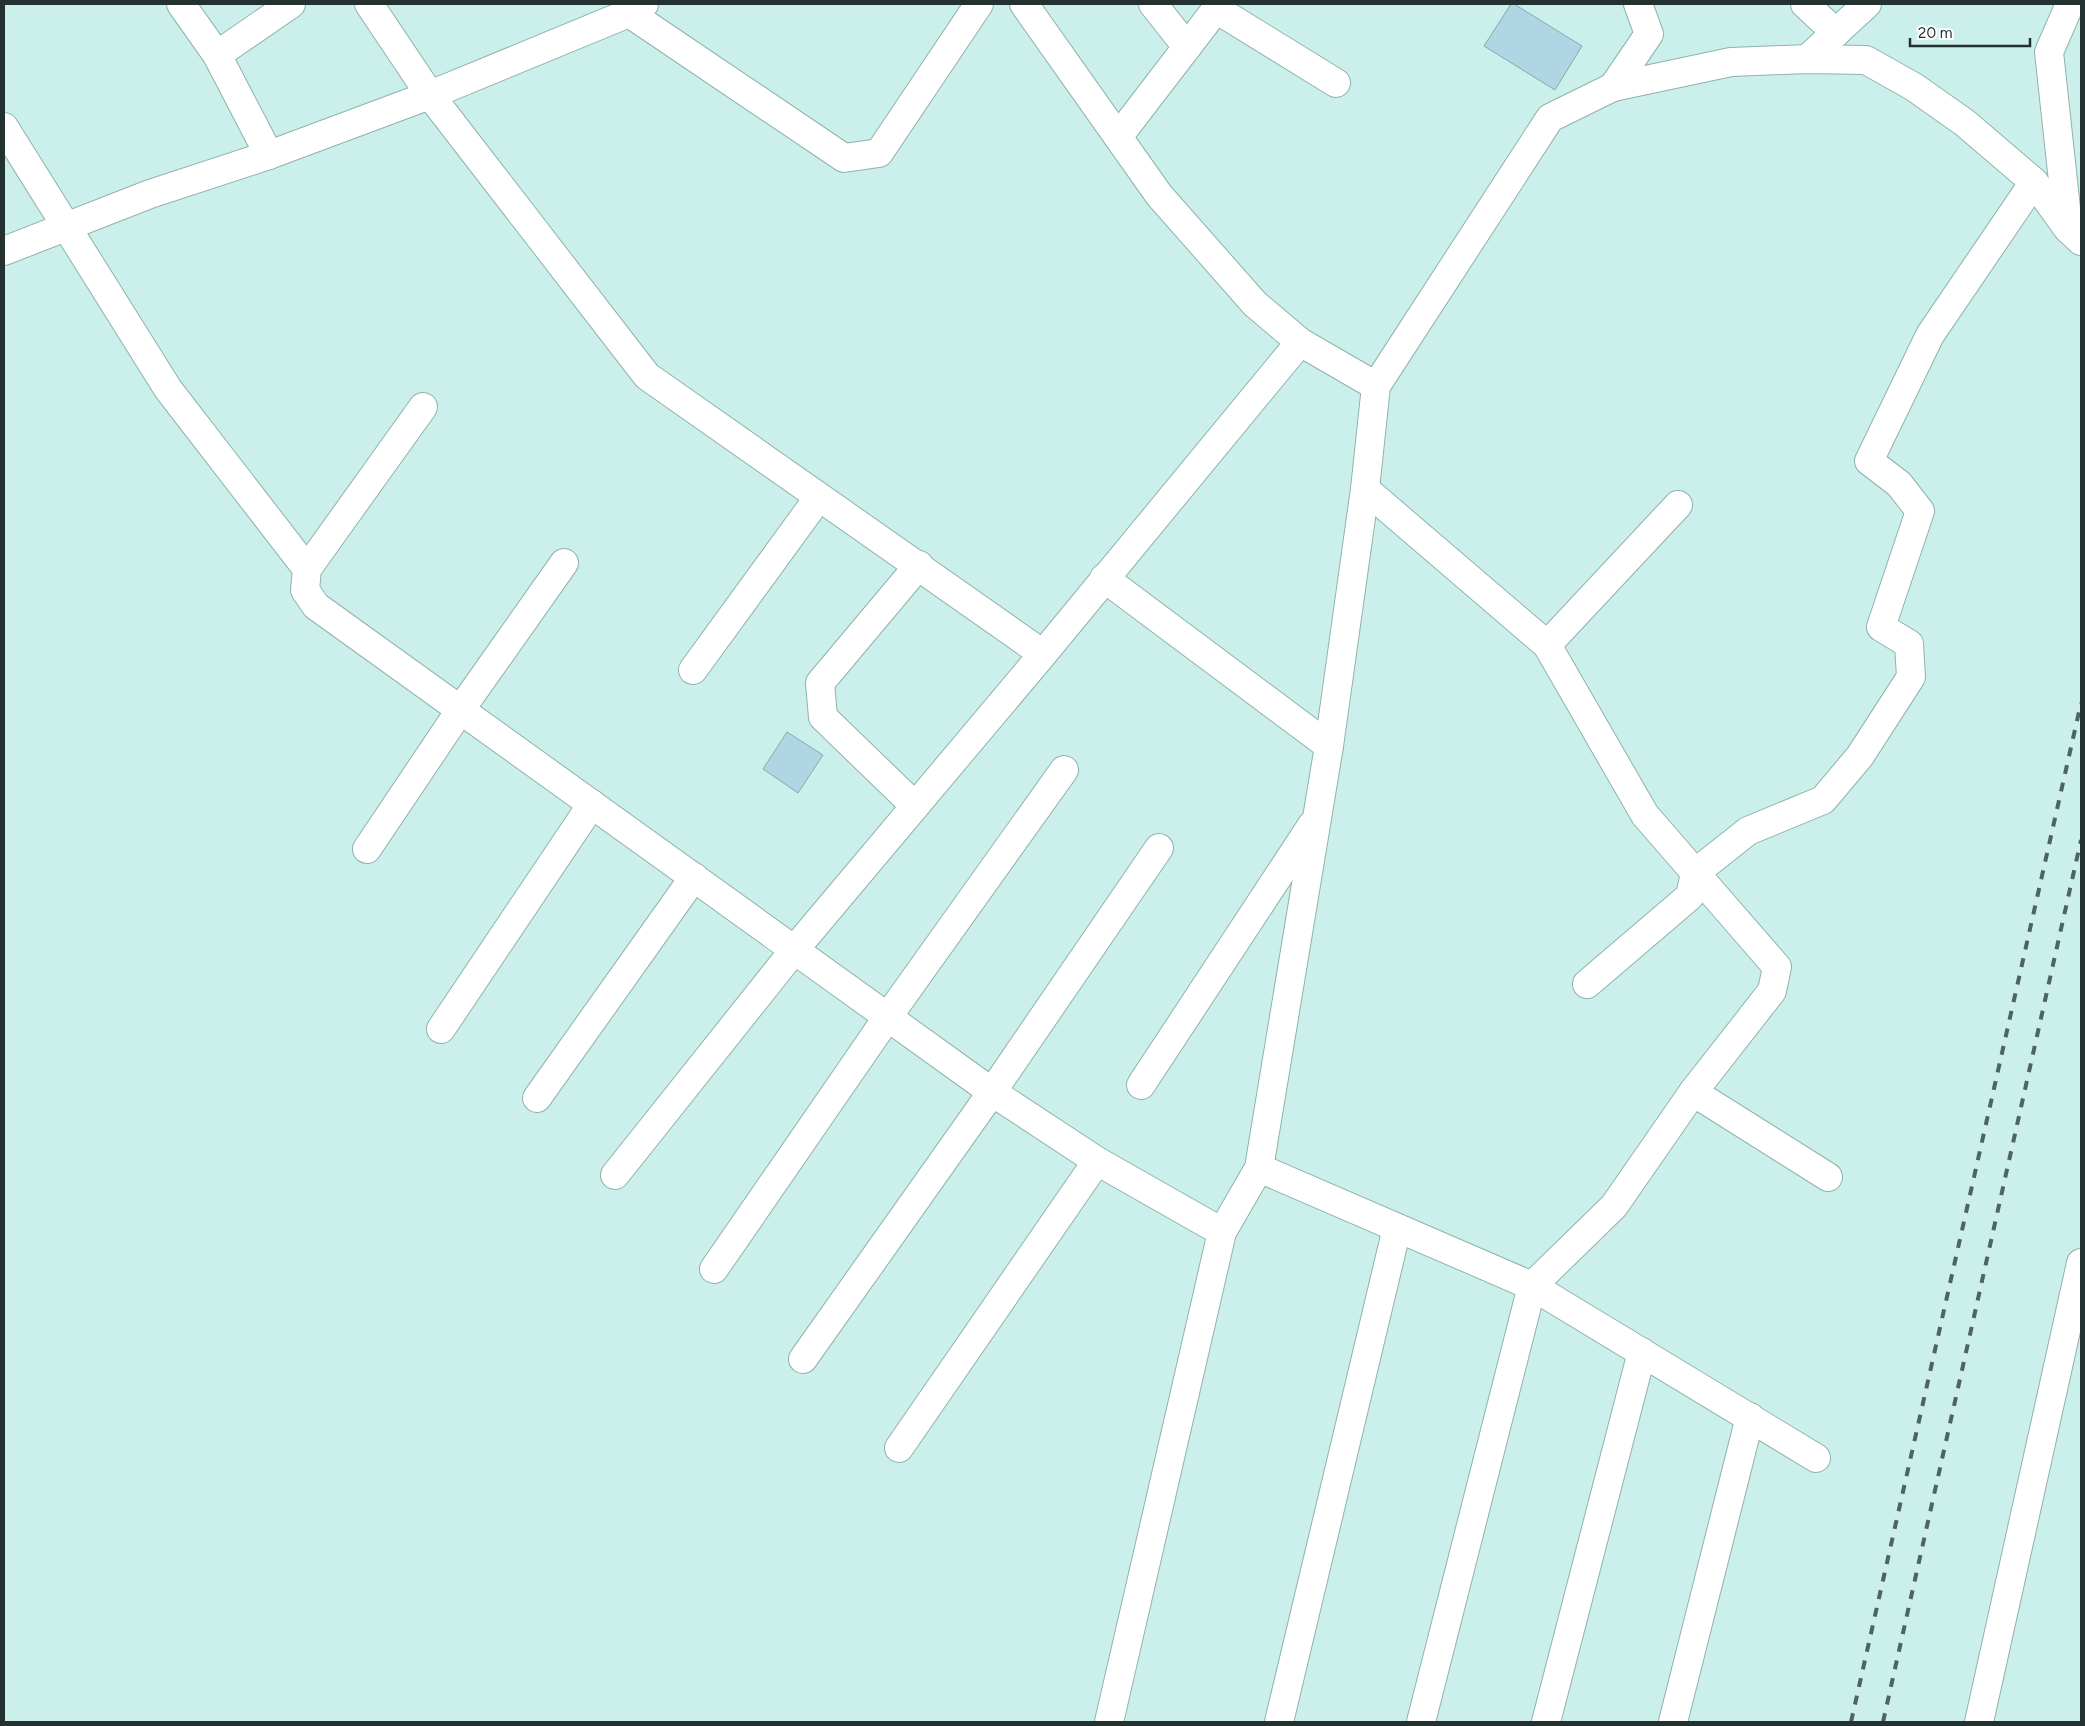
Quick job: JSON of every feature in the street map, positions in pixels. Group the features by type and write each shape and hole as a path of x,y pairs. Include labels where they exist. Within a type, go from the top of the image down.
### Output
{"street":[{"path":"181,4 217,55 269,155"},
{"path":"217,55 291,4"},
{"path":"369,4 430,95 647,376 1042,654"},
{"path":"4,251 150,194 269,155 430,95 636,8 844,158 879,153 979,4"},
{"path":"1024,4 1159,195 1255,304 1300,342 1376,386"},
{"path":"1153,4 1187,47"},
{"path":"1613,87 1649,34 1638,4"},
{"path":"1805,4 1836,33"},
{"path":"1808,59 1867,4"},
{"path":"2070,4 2049,52 2075,235"},
{"path":"1118,137 1218,6 1336,83"},
{"path":"1109,1722 1222,1232 1259,1168 1329,746 1365,488 1376,386 1550,118 1613,87 1731,62 1808,59 1866,60 1914,87 1965,123 2034,182 2075,235"},
{"path":"4,127 168,389 308,569"},
{"path":"1587,984 1690,896 1695,873 1748,831 1823,800 1860,756 1911,677 1909,644 1881,627 1920,511 1900,484 1869,461 1930,335 2034,182"},
{"path":"615,1175 795,949 1300,342"},
{"path":"423,407 308,569 305,590 316,606 795,949 886,1018 992,1092 1097,1161 1222,1232"},
{"path":"1365,488 1546,645 1645,815 1777,967 1772,991 1693,1092 1614,1206 1532,1286 1421,1722"},
{"path":"693,670 819,497"},
{"path":"1546,645 1678,505"},
{"path":"367,849 461,709 564,563"},
{"path":"915,806 823,717 820,683 918,565"},
{"path":"1104,578 1329,746"},
{"path":"714,1269 886,1018 1064,770"},
{"path":"441,1029 592,804"},
{"path":"1141,1085 1317,818"},
{"path":"803,1359 992,1092 1159,848"},
{"path":"537,1098 694,877"},
{"path":"1693,1092 1828,1177"},
{"path":"899,1448 1097,1161"},
{"path":"1259,1168 1532,1286 1816,1458"},
{"path":"1279,1722 1397,1228"},
{"path":"1979,1722 2081,1263"},
{"path":"1546,1722 1642,1352"},
{"path":"1673,1722 1750,1417"}],"building":[{"path":"1511,4 1514,4 1582,46 1555,90 1484,46"},
{"path":"787,732 823,755 798,793 763,769"}],"railway":[{"path":"1851,1722 2081,703"},
{"path":"1883,1722 2081,840"}]}
